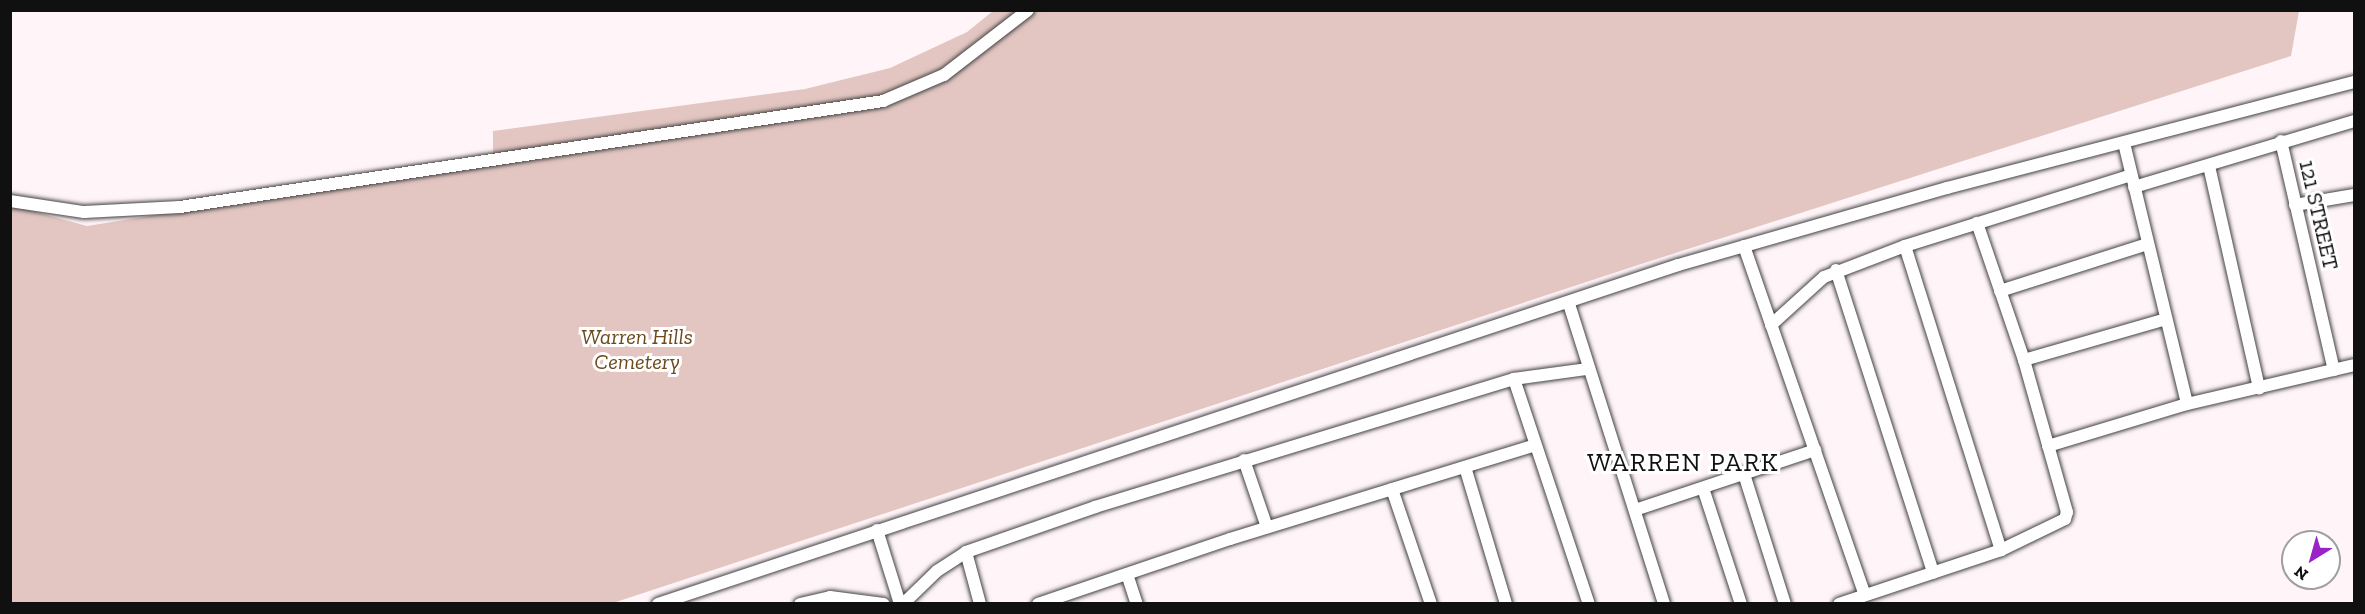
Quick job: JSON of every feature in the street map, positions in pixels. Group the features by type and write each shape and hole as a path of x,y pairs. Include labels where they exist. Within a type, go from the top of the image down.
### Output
{"street":[{"path":"10,201 84,212 180,207 883,101 944,75 1028,10"},
{"path":"658,603 1569,304 1678,265 2355,82"},
{"path":"1771,325 1812,286 1836,270 1977,223 2133,181 2209,166 2281,141 2355,121"},
{"name":"121 STREET","path":"2281,141 2334,370"},
{"path":"2124,143 2187,404"},
{"path":"2209,166 2259,388"},
{"path":"2295,206 2355,195"},
{"path":"1839,603 2001,550 2065,519 2067,513 2024,360 1977,223"},
{"path":"2000,291 2147,244"},
{"path":"1744,246 1865,595"},
{"path":"1905,246 2001,550"},
{"path":"1836,270 1933,573"},
{"path":"1569,304 1587,369 1664,603"},
{"path":"2024,360 2166,319"},
{"path":"2048,446 2187,404 2355,365"},
{"path":"877,530 901,603 937,570 966,552 1034,527 1244,460 1514,380 1587,369"},
{"path":"1514,380 1588,603"},
{"path":"1038,603 1061,599 1127,574 1267,527 1535,445"},
{"path":"1635,510 1815,450"},
{"path":"1244,460 1267,527"},
{"path":"1465,467 1506,603"},
{"path":"1744,474 1785,603"},
{"path":"1703,488 1741,603"},
{"path":"1392,489 1431,603"},
{"path":"966,552 980,603"},
{"path":"1127,574 1137,603"},
{"path":"800,603 830,597 884,603"}],"green space":[{"name":"Warren Hills Cemetery","path":"993,11 2299,11 2291,56 1641,264 613,603 11,603 10,205 87,226 493,162 493,131 805,89 890,68 967,32"}],"district":[{"name":"WARREN PARK","path":"1683,463"}]}
